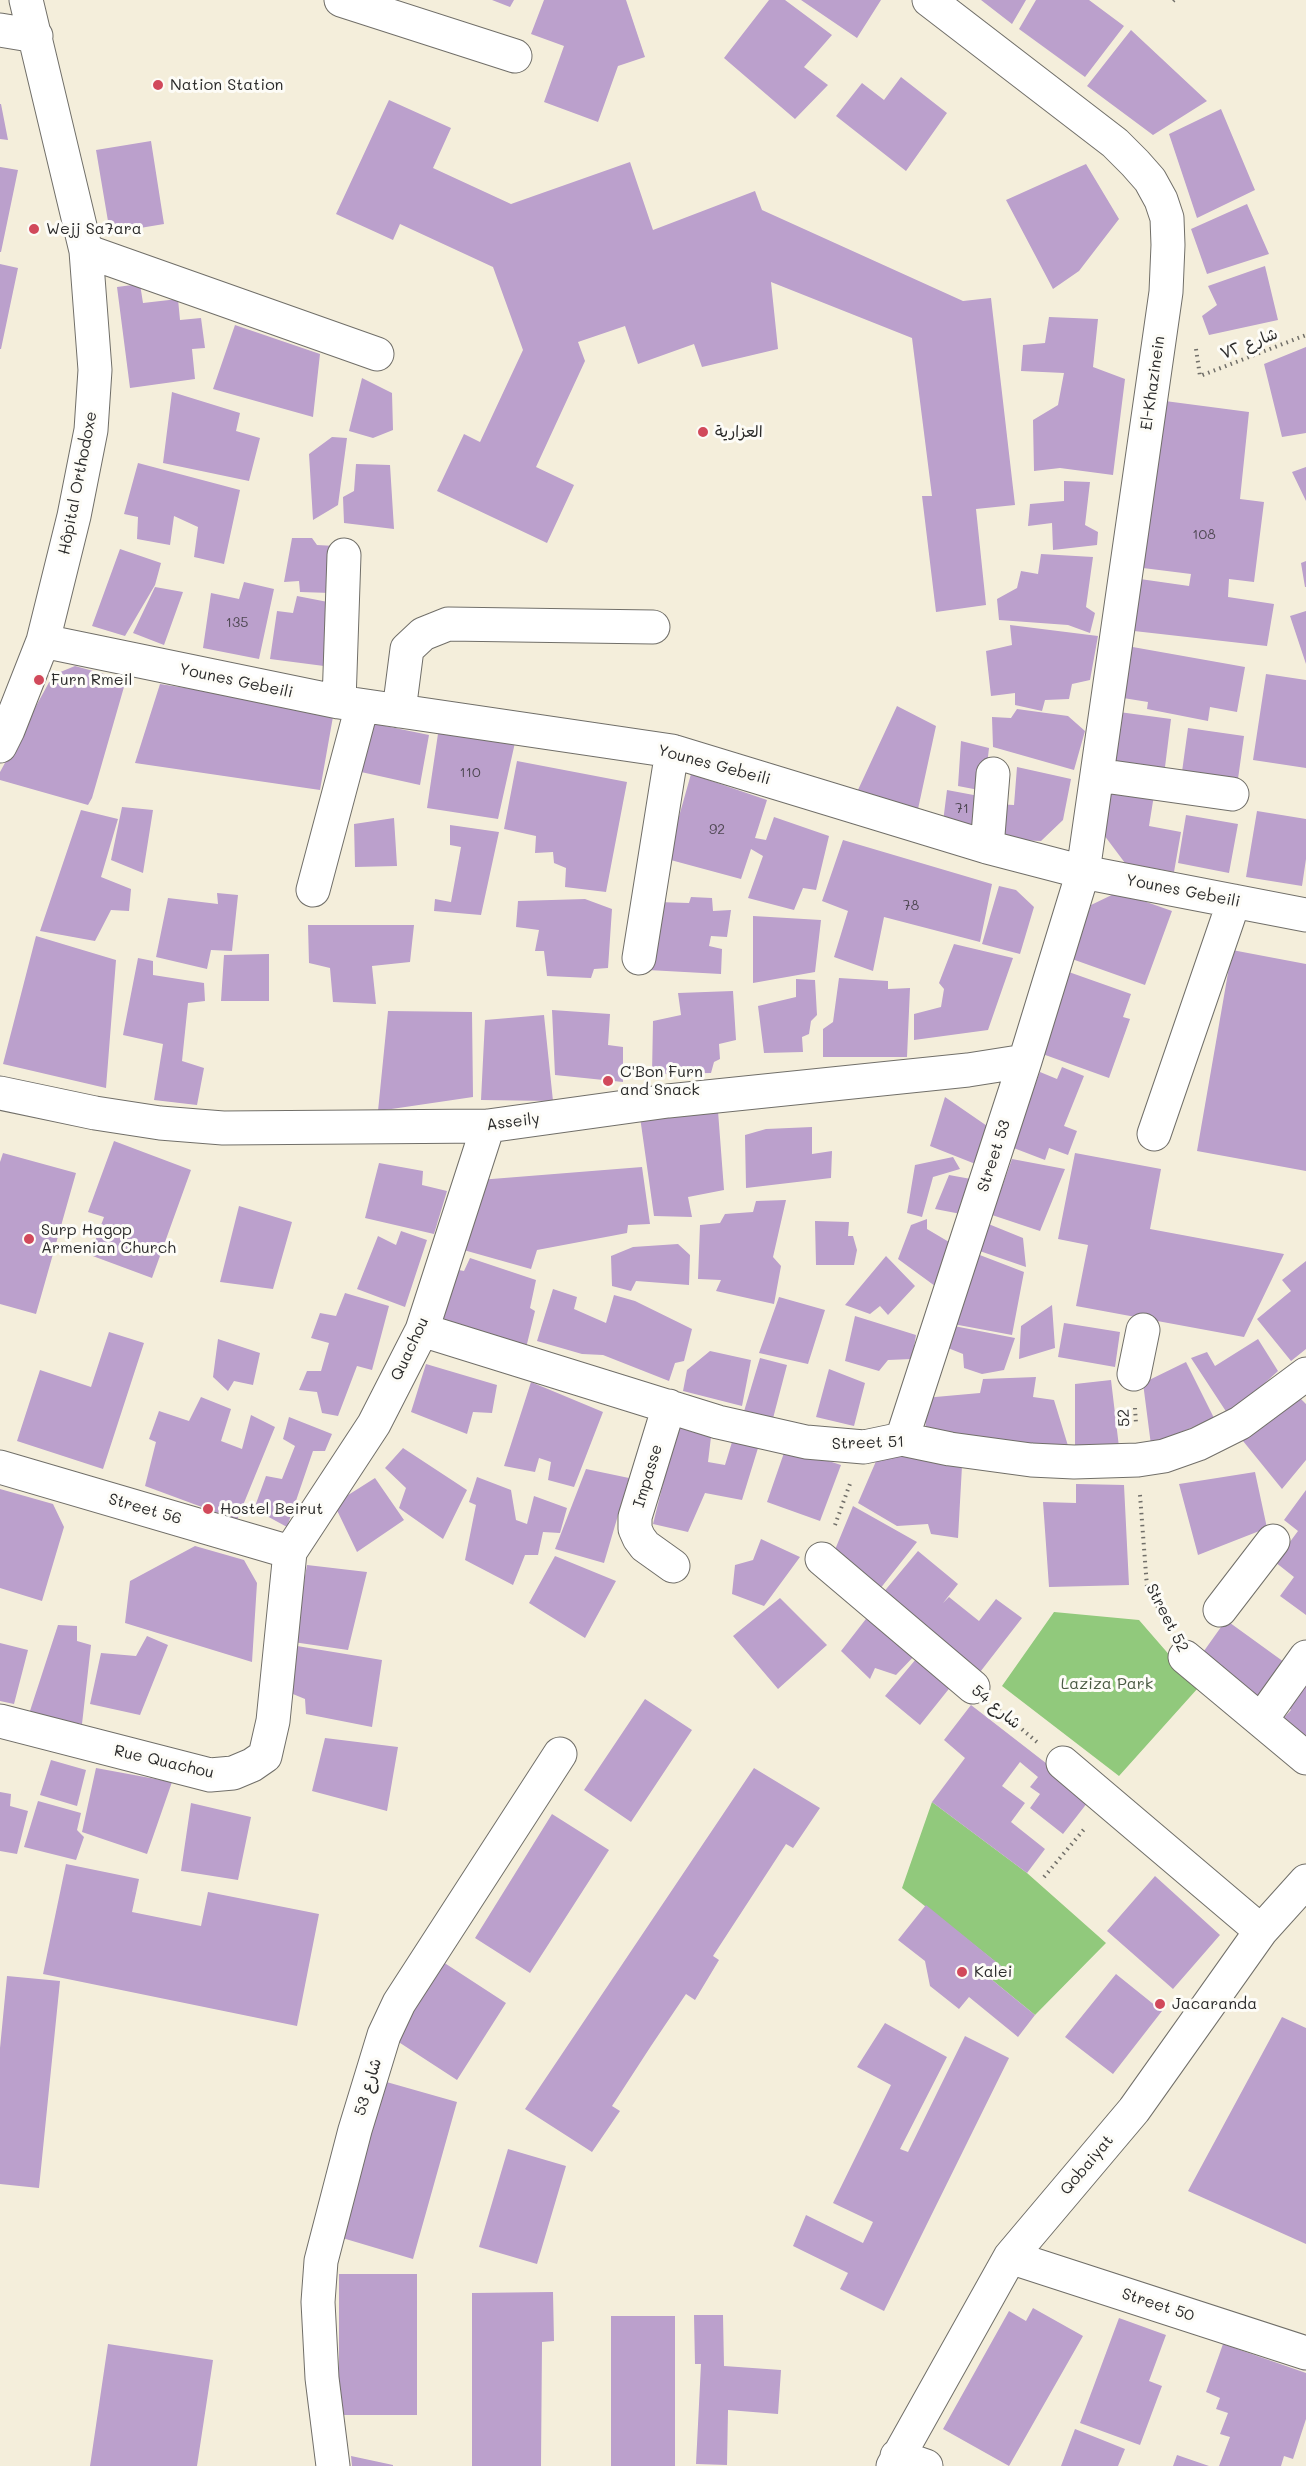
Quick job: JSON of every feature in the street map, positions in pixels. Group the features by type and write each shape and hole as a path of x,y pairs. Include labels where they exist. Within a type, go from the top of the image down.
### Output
{"street":[{"name":"Hôpital Orthodoxe","path":"3,734 43,641 74,516 91,430 95,370 86,251 26,0"},
{"path":"341,0 515,56"},
{"name":"El-Khazinein","path":"929,0 1115,143 1150,180 1161,200 1167,218 1166,292 1083,872"},
{"path":"0,30 36,36"},
{"path":"86,251 377,354"},
{"path":"313,890 350,704 344,555"},
{"path":"399,711 407,649 423,634 448,624 653,627"},
{"name":"Younes Gebeili","path":"43,641 350,704 672,752 853,819 987,847 1083,872 1306,915"},
{"path":"639,958 672,752"},
{"path":"987,847 993,774"},
{"path":"1098,775 1232,794"},
{"name":"Street 53","path":"902,1439 1025,1061 1083,872"},
{"path":"1154,1134 1234,901"},
{"name":"Asseily","path":"0,1093 95,1113 160,1123 223,1128 488,1126 668,1101 968,1070 1025,1061"},
{"name":"Quachou","path":"290,1552 374,1424 422,1330 488,1126"},
{"name":"Street 51","path":"422,1330 718,1422 806,1442 864,1447 902,1439 950,1449 1031,1460 1074,1462 1138,1460 1164,1456 1198,1444 1240,1423 1306,1374"},
{"path":"1134,1374 1143,1330"},
{"name":"Impasse","path":"669,1406 635,1516 635,1523 639,1539 645,1546 673,1566"},
{"name":"Street 56","path":"0,1467 290,1552"},
{"path":"1221,1610 1273,1541"},
{"name":"Rue Quachou","path":"0,1721 210,1775 233,1773 252,1765 265,1756 270,1742 290,1552"},
{"name":"شارع 54","path":"822,1559 973,1687"},
{"name":"Street 52","path":"1185,1657 1306,1758"},
{"path":"1261,1720 1306,1657"},
{"name":"شارع 53","path":"333,2466 322,2378 318,2302 321,2261 355,2130 384,2035 399,2003 560,1754"},
{"path":"1063,1763 1261,1931"},
{"name":"Qobaiyat","path":"905,2463 1010,2257 1134,2110 1261,1931 1306,1881"},
{"name":"Street 50","path":"1010,2257 1306,2353"}],"path":[{"name":"شارع ٧٢","path":"1200,376 1306,335"},
{"name":"52","path":"1134,1374 1138,1460"},
{"path":"822,1559 864,1447"},
{"name":"Street 52","path":"1138,1460 1147,1587 1185,1657"},
{"name":"شارع 54","path":"973,1687 1063,1763"},
{"path":"1044,1877 1107,1802"}],"green space":[{"name":"Laziza Park","path":"1054,1612 1139,1620 1198,1688 1119,1776 1002,1686"},
{"path":"932,1802 1027,1873 1106,1943 1035,2015 991,1979 1001,1966 902,1888"}],"building":[{"path":"492,0 514,0 510,7"},
{"path":"544,0 626,0 645,57 618,66 598,122 544,102 564,46 531,34"},
{"path":"769,0 785,0 832,35 804,67 828,85 795,119 724,58"},
{"path":"801,0 881,0 857,38"},
{"path":"981,0 1026,0 1012,24"},
{"path":"1036,0 1089,0 1124,26 1085,77 1019,29"},
{"path":"1131,30 1207,101 1153,135 1087,86"},
{"path":"901,77 947,113 906,171 836,116 862,83 884,100"},
{"path":"389,100 451,128 433,168 511,204 630,162 653,230 755,191 762,210 963,301 991,298 1015,505 976,509 986,605 936,612 922,496 932,496 912,338 771,282 778,349 702,367 694,344 638,364 625,326 578,342 585,361 536,467 574,485 547,543 437,491 464,434 480,442 523,350 493,267 400,224 393,240 336,214"},
{"path":"1,104 8,140 0,139"},
{"path":"1221,109 1255,190 1197,218 1169,134"},
{"path":"151,141 164,224 110,233 96,150"},
{"path":"1086,164 1119,219 1079,271 1053,289 1006,200"},
{"path":"0,167 18,170 1,252 0,252"},
{"path":"1247,204 1269,254 1207,274 1191,229"},
{"path":"0,264 18,268 1,349 0,349"},
{"path":"1265,266 1278,320 1209,335 1202,316 1217,305 1208,286"},
{"path":"140,284 143,303 178,299 180,320 201,318 205,348 192,349 195,379 130,388 117,287"},
{"path":"1049,317 1098,319 1093,367 1125,379 1113,475 1060,468 1034,471 1033,420 1058,405 1064,373 1021,371 1023,345 1045,343"},
{"path":"235,325 320,354 313,417 213,389"},
{"path":"1306,347 1306,433 1282,437 1264,364"},
{"path":"362,378 392,393 393,430 373,438 349,431"},
{"path":"172,392 240,413 236,431 260,438 249,481 163,463"},
{"path":"1165,401 1249,412 1240,499 1264,502 1254,582 1229,579 1228,597 1274,604 1267,646 1134,631 1140,579 1189,586 1191,574 1143,568"},
{"path":"332,437 347,438 338,505 313,520 309,454"},
{"path":"138,463 240,490 224,564 194,557 198,527 174,516 170,545 137,539 138,517 124,514"},
{"path":"356,464 390,465 394,529 344,523 343,497 354,491"},
{"path":"1306,467 1306,501 1292,472"},
{"path":"1064,481 1090,482 1085,525 1098,532 1097,545 1053,550 1052,523 1028,526 1030,504 1064,501"},
{"path":"292,538 312,538 317,545 335,546 331,593 300,592 299,581 284,582"},
{"path":"120,549 161,563 155,585 125,636 92,626"},
{"path":"1041,554 1093,557 1086,607 1095,613 1090,633 1068,625 999,620 997,599 1017,588 1021,571 1038,574"},
{"path":"1306,561 1306,587 1305,587 1301,563"},
{"path":"244,582 274,589 259,659 203,648 211,593 239,599"},
{"path":"155,587 183,592 164,645 133,633"},
{"path":"297,596 333,603 324,666 270,659 277,611 293,613"},
{"path":"1306,611 1306,664 1290,616"},
{"path":"1010,625 1098,636 1090,680 1072,684 1069,699 1045,700 1042,711 1015,705 1015,693 991,696 986,651 1012,645"},
{"path":"1127,646 1245,667 1237,712 1210,707 1208,721 1147,709 1148,702 1117,697"},
{"path":"75,666 126,680 88,805 0,780 0,772 53,675"},
{"path":"1266,674 1306,680 1306,768 1253,760"},
{"path":"160,684 334,711 320,790 135,763"},
{"path":"897,706 936,726 918,809 857,792"},
{"path":"1017,709 1068,716 1085,731 1074,770 993,747 992,717 1011,718"},
{"path":"1119,712 1171,719 1164,775 1112,768"},
{"path":"366,722 429,735 420,785 352,770"},
{"path":"439,727 516,738 498,819 427,808"},
{"path":"1188,728 1244,736 1237,786 1181,779"},
{"path":"961,741 989,748 984,791 958,786"},
{"path":"517,761 627,782 606,892 565,887 566,868 554,863 553,852 535,853 536,836 504,829"},
{"path":"1017,767 1071,779 1063,820 1041,841 1014,840 991,832 995,804 1014,805"},
{"path":"691,774 767,800 755,838 766,840 774,817 829,836 816,890 803,888 794,910 748,898 763,856 751,849 741,879 667,859"},
{"path":"1110,781 1155,789 1149,826 1181,832 1174,872 1125,863 1101,831"},
{"path":"947,790 979,796 979,832 943,822"},
{"path":"122,807 153,810 143,873 111,860"},
{"path":"81,810 118,819 101,877 131,889 129,911 111,910 95,941 40,931"},
{"path":"1257,811 1306,819 1306,859 1302,886 1246,877"},
{"path":"1186,815 1238,824 1229,873 1178,863"},
{"path":"394,818 397,866 355,867 354,824"},
{"path":"450,825 499,832 481,915 434,911 435,899 451,902 461,847 450,845"},
{"path":"843,840 992,884 980,942 884,917 873,971 834,957 848,911 822,901"},
{"path":"999,886 1016,890 1034,907 1020,954 982,944"},
{"path":"1118,892 1172,911 1145,985 1072,959 1091,905"},
{"path":"217,893 238,895 232,951 211,950 207,969 156,957 168,898 218,904"},
{"path":"691,897 712,898 713,911 731,910 727,937 711,936 709,946 722,949 721,974 648,970 657,902 689,903"},
{"path":"585,899 612,909 608,968 594,969 591,978 547,976 544,951 535,951 539,930 516,927 518,901"},
{"path":"753,916 821,920 815,972 753,983"},
{"path":"308,925 414,925 410,962 372,966 376,1004 333,1002 330,968 309,963"},
{"path":"36,936 116,960 106,1088 3,1064"},
{"path":"954,944 1013,958 988,1030 914,1040 914,1014 941,1007 944,989 939,983"},
{"path":"1232,950 1306,964 1306,1171 1197,1151"},
{"path":"269,954 269,1001 221,1001 224,955"},
{"path":"138,958 153,961 153,975 204,983 205,1001 188,1003 182,1061 204,1068 197,1105 154,1100 163,1044 123,1035"},
{"path":"1066,971 1131,994 1123,1017 1130,1019 1109,1078 1037,1052"},
{"path":"839,978 888,981 888,989 910,988 907,1057 823,1057 823,1029 833,1022"},
{"path":"796,979 815,980 817,1015 811,1021 809,1034 802,1037 803,1052 764,1053 758,1006 796,997"},
{"path":"733,991 736,1040 719,1044 720,1059 714,1062 711,1073 652,1074 653,1021 681,1015 678,993"},
{"path":"552,1010 610,1014 608,1045 623,1047 623,1082 555,1075"},
{"path":"388,1011 472,1012 473,1097 378,1111"},
{"path":"544,1015 553,1101 481,1100 485,1020"},
{"path":"1062,1067 1084,1076 1064,1126 1077,1131 1068,1155 1049,1148 1045,1160 1011,1147 1040,1072 1057,1079"},
{"path":"945,1097 990,1128 978,1165 930,1146"},
{"path":"718,1111 724,1190 688,1197 692,1217 654,1216 640,1117"},
{"path":"812,1127 812,1154 832,1151 831,1178 746,1188 745,1135 766,1129"},
{"path":"114,1141 191,1170 152,1278 90,1255 104,1217 88,1212"},
{"name":"Surp Hagop Armenian Church","path":"3,1153 76,1173 36,1314 0,1304 0,1162"},
{"path":"1075,1153 1161,1169 1150,1229 1284,1254 1244,1337 1076,1306 1088,1245 1058,1239"},
{"path":"953,1157 960,1169 933,1177 922,1217 907,1213 915,1165"},
{"path":"1012,1159 1065,1169 1040,1231 992,1215"},
{"path":"379,1163 423,1171 422,1185 447,1191 434,1234 365,1218"},
{"path":"642,1167 650,1224 628,1225 627,1233 537,1250 531,1269 460,1249 479,1180"},
{"path":"949,1175 971,1179 961,1214 935,1209"},
{"path":"786,1200 773,1257 781,1266 774,1304 716,1291 721,1280 698,1279 700,1225 720,1223 725,1214 753,1212 756,1201"},
{"path":"239,1206 292,1222 273,1289 220,1282"},
{"path":"927,1219 927,1229 949,1242 935,1286 898,1259 911,1225"},
{"path":"815,1221 849,1222 848,1236 853,1236 857,1250 854,1265 816,1265"},
{"path":"986,1223 1023,1238 1026,1267 971,1248"},
{"path":"401,1231 427,1240 405,1307 357,1289 378,1236 396,1245"},
{"path":"678,1244 690,1255 689,1285 636,1281 631,1291 612,1286 611,1256 633,1247"},
{"path":"972,1252 1024,1272 1012,1335 953,1324"},
{"path":"886,1256 915,1286 888,1315 880,1306 870,1314 845,1305"},
{"path":"470,1258 536,1280 530,1308 535,1311 526,1348 434,1318 448,1268 464,1271"},
{"path":"1306,1261 1306,1349 1291,1361 1257,1319 1291,1291 1282,1280"},
{"path":"553,1289 577,1297 574,1309 606,1323 614,1295 635,1301 692,1329 684,1361 675,1363 669,1381 603,1355 582,1354 537,1341"},
{"path":"345,1293 389,1306 372,1370 357,1366 338,1416 322,1413 317,1392 299,1390 307,1371 321,1371 329,1343 311,1338 320,1313 336,1316"},
{"path":"779,1297 825,1310 808,1364 759,1353"},
{"path":"1052,1305 1055,1348 1019,1359 1021,1326"},
{"path":"855,1316 916,1335 912,1359 888,1360 879,1371 845,1361"},
{"path":"1064,1323 1120,1332 1115,1367 1058,1357"},
{"path":"954,1326 1015,1338 1004,1370 982,1374 964,1368 963,1354 948,1348"},
{"path":"109,1332 144,1343 103,1469 17,1441 40,1370 91,1387"},
{"path":"218,1339 260,1353 253,1385 234,1381 228,1391 213,1377"},
{"path":"1258,1339 1278,1371 1229,1416 1191,1358 1207,1352 1215,1366"},
{"path":"710,1351 751,1360 742,1406 683,1391 687,1370"},
{"path":"760,1358 787,1365 771,1426 742,1418"},
{"path":"1186,1362 1214,1418 1151,1445 1143,1383"},
{"path":"426,1364 497,1385 492,1413 473,1412 467,1434 411,1412"},
{"path":"829,1369 865,1383 854,1426 816,1417"},
{"path":"1036,1377 1033,1397 1054,1400 1069,1449 926,1430 924,1398 980,1393 983,1379"},
{"path":"1111,1380 1119,1447 1075,1446 1075,1384"},
{"path":"531,1382 603,1412 574,1487 548,1480 551,1462 539,1458 535,1472 504,1466"},
{"path":"1297,1395 1306,1404 1306,1460 1282,1489 1243,1441"},
{"path":"201,1397 231,1409 221,1441 242,1449 251,1415 275,1427 237,1520 145,1486 156,1442 149,1439 159,1411 189,1421"},
{"path":"289,1417 332,1434 325,1451 313,1451 287,1527 254,1509 266,1476 282,1479 295,1446 283,1439"},
{"path":"678,1424 711,1437 708,1462 725,1465 732,1442 758,1448 742,1500 705,1493 688,1532 653,1524"},
{"path":"786,1447 841,1465 820,1521 767,1502"},
{"path":"403,1448 467,1490 443,1539 399,1508 406,1488 385,1468"},
{"path":"880,1452 962,1466 958,1538 931,1534 928,1524 897,1526 858,1503"},
{"path":"586,1469 629,1478 604,1563 555,1549"},
{"path":"1255,1472 1267,1528 1198,1555 1179,1484"},
{"path":"477,1477 511,1490 516,1520 527,1524 534,1496 567,1508 560,1533 543,1532 538,1555 525,1555 513,1585 465,1560 476,1505 469,1502"},
{"path":"375,1478 404,1520 357,1552 334,1504"},
{"path":"1076,1484 1124,1485 1129,1585 1049,1587 1043,1502 1076,1503"},
{"path":"0,1489 53,1504 64,1527 42,1601 0,1588"},
{"path":"1306,1490 1306,1615 1280,1596 1294,1577 1275,1562 1298,1531 1284,1520"},
{"path":"853,1506 917,1542 876,1594 832,1557"},
{"path":"761,1539 800,1557 764,1606 732,1594 735,1565 753,1560"},
{"path":"195,1546 244,1560 257,1583 252,1662 125,1623 130,1581"},
{"path":"918,1551 958,1584 943,1603 949,1597 979,1621 996,1599 1022,1618 977,1676 877,1600"},
{"path":"555,1556 616,1581 585,1638 529,1603"},
{"path":"307,1565 367,1572 348,1650 293,1642"},
{"path":"780,1598 827,1645 778,1689 733,1636"},
{"path":"869,1615 918,1652 896,1675 875,1668 870,1679 841,1651"},
{"path":"1226,1620 1284,1662 1257,1700 1199,1658"},
{"path":"58,1625 77,1626 77,1641 91,1645 82,1724 29,1714"},
{"path":"147,1636 168,1645 140,1715 90,1704 101,1653 136,1656"},
{"path":"0,1643 28,1650 14,1704 0,1701"},
{"path":"297,1646 382,1660 372,1727 306,1714 305,1699 288,1692"},
{"path":"916,1659 952,1685 920,1725 885,1696"},
{"path":"1306,1677 1306,1747 1280,1722 1291,1710 1283,1701"},
{"path":"645,1699 692,1730 631,1822 584,1790"},
{"path":"971,1705 1091,1798 1063,1834 1030,1808 1040,1794 1030,1787 1038,1777 1020,1762 1002,1786 1025,1803 1011,1822 1045,1849 1027,1873 932,1802 965,1758 944,1740"},
{"path":"325,1738 398,1747 387,1811 312,1791"},
{"path":"51,1760 86,1770 77,1806 40,1795"},
{"path":"96,1768 172,1782 147,1854 82,1832"},
{"path":"754,1768 820,1808 793,1848 786,1844 713,1956 719,1960 695,2000 686,1994 651,2046 612,2106 620,2111 592,2152 525,2109"},
{"path":"0,1792 11,1794 10,1806 28,1811 17,1854 0,1851"},
{"path":"38,1801 81,1813 77,1830 84,1837 76,1860 24,1847"},
{"path":"191,1803 251,1817 238,1880 181,1871"},
{"path":"552,1814 609,1850 530,1973 475,1938"},
{"path":"66,1864 139,1879 132,1912 201,1926 208,1892 319,1914 297,2026 43,1974"},
{"path":"1155,1876 1220,1935 1173,1989 1107,1931"},
{"name":"Kalei","path":"926,1905 1001,1966 991,1979 1035,2015 1018,2037 969,1997 959,2009 930,1986 925,1961 898,1940"},
{"path":"443,1962 506,2003 457,2080 394,2039"},
{"path":"1116,1974 1162,2011 1113,2074 1065,2037"},
{"path":"7,1976 60,1981 39,2188 0,2184 0,2048"},
{"path":"1282,2017 1306,2028 1306,2244 1188,2191"},
{"path":"885,2023 947,2057 900,2149 908,2152 965,2036 1009,2058 884,2311 840,2289 848,2273 793,2246 806,2215 863,2243 873,2222 833,2203 891,2085 857,2067"},
{"path":"383,2081 457,2102 413,2259 339,2237"},
{"path":"508,2149 566,2166 537,2264 479,2247"},
{"path":"339,2274 417,2274 417,2415 339,2415"},
{"path":"553,2292 554,2341 542,2342 541,2466 472,2466 472,2293"},
{"path":"1033,2308 1083,2336 1009,2466 943,2429 1009,2311 1026,2321"},
{"path":"694,2315 723,2315 724,2366 781,2370 778,2414 728,2410 727,2465 696,2464 701,2364 695,2364"},
{"path":"611,2316 675,2316 675,2466 611,2466"},
{"path":"1119,2318 1166,2335 1149,2381 1162,2386 1140,2445 1080,2423"},
{"path":"108,2344 213,2360 197,2466 90,2466"},
{"path":"1223,2344 1306,2373 1306,2419 1293,2459 1284,2456 1281,2466 1219,2466 1230,2437 1220,2434 1228,2413 1216,2409 1220,2398 1206,2392"},
{"path":"1075,2429 1125,2449 1118,2466 1061,2466"},
{"path":"1177,2455 1209,2466 1173,2466"},
{"path":"351,2456 393,2465 393,2466 352,2466"}],"place":[{"name":"Nation Station","path":"158,85"},
{"name":"Wejj Sa7ara","path":"34,229"},
{"name":"العزارية","path":"703,432"},
{"name":"Furn Rmeil","path":"39,680"},
{"name":"C'Bon Furn and Snack","path":"608,1081"},
{"name":"Surp Hagop Armenian Church","path":"29,1239"},
{"name":"Hostel Beirut","path":"208,1509"},
{"name":"Kalei","path":"962,1972"},
{"name":"Jacaranda","path":"1160,2004"}]}
